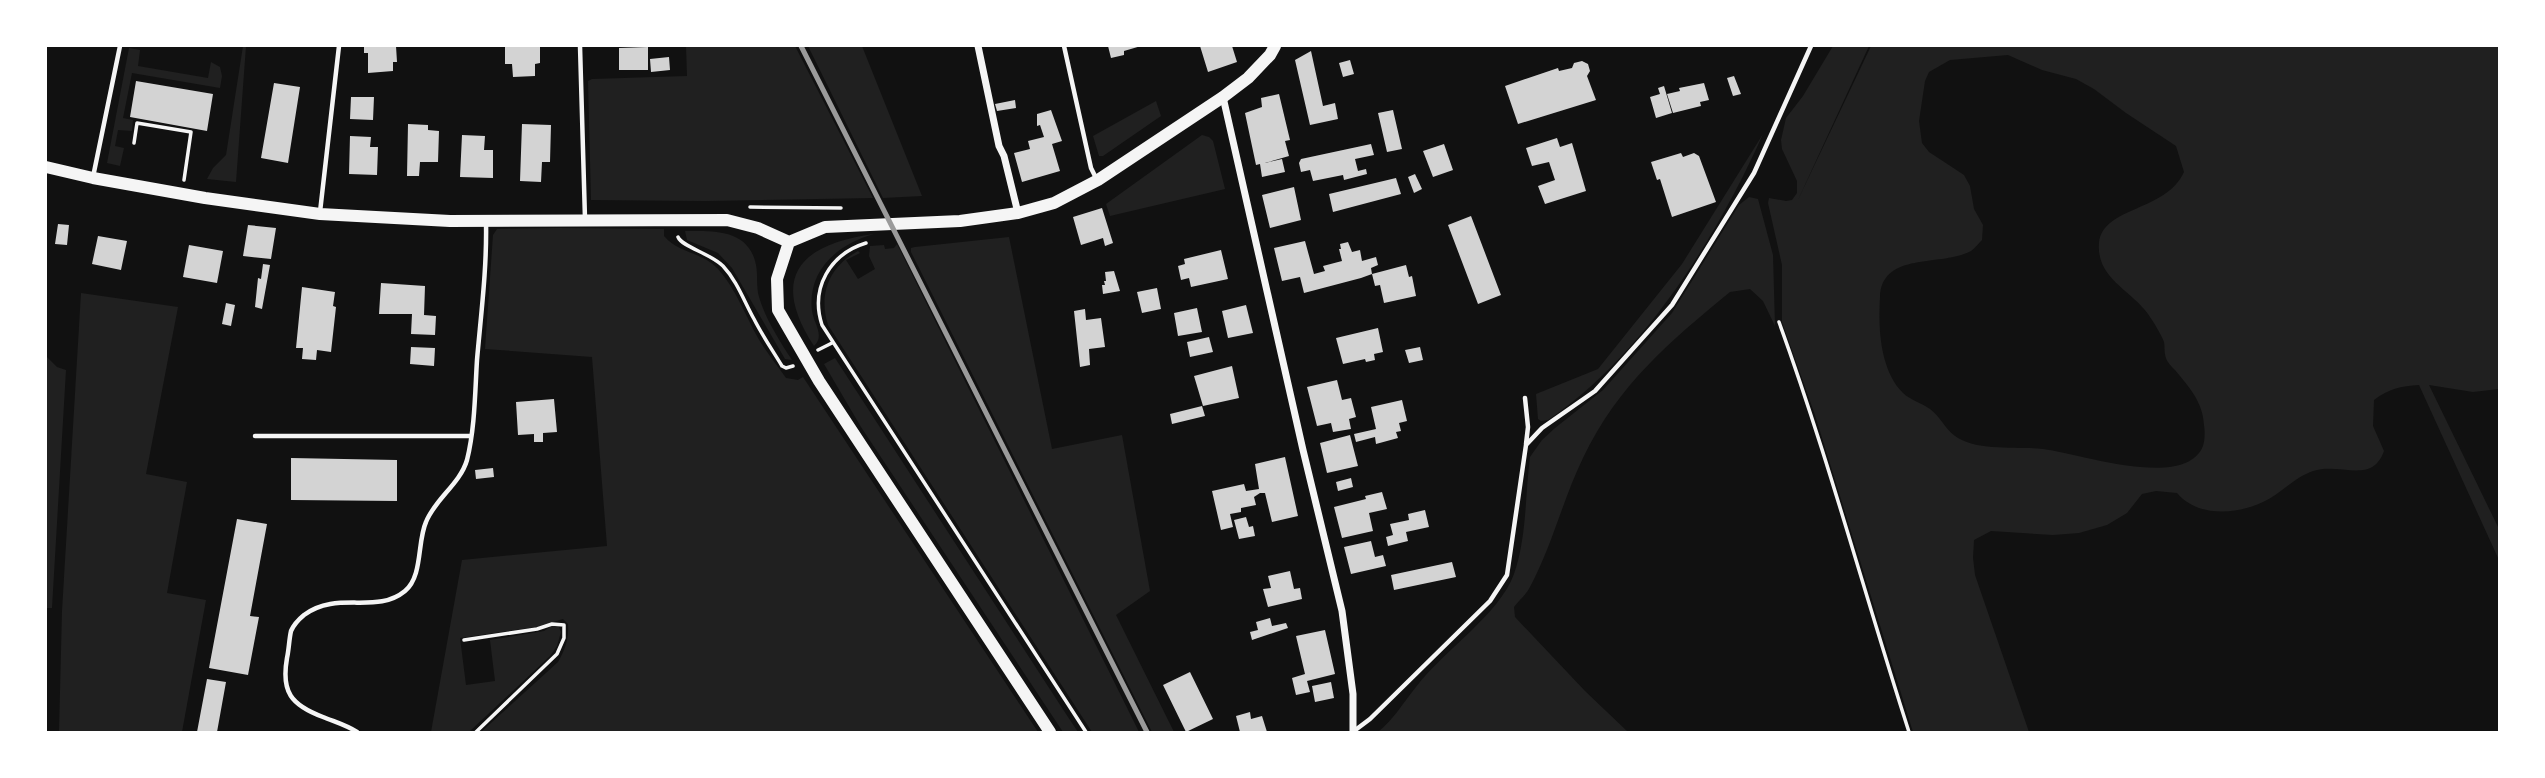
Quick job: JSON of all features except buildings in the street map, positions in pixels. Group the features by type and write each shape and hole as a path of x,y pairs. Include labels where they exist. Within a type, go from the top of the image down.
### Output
{"street":[{"path":"978,46 999,146 1018,213"},
{"path":"46,167 205,198 320,214 486,221 727,220 758,228 789,242 825,227 960,221 1018,213 1054,203 1098,180 1223,96 1248,78 1275,46"},
{"path":"1223,96 1342,611 1353,694 1353,732"},
{"path":"789,242 777,279 778,310 819,380 1051,733"}],"lane":[{"path":"93,178 120,46"},
{"path":"320,214 339,46"},
{"path":"580,46 585,220"},
{"path":"1064,46 1091,169 1098,180"},
{"path":"1526,445 1542,428 1595,391 1672,304 1754,173 1811,46"},
{"path":"357,733 300,707 291,699 285,677 292,630 296,622 319,605 393,598 410,586 415,577 425,524 467,460 486,221"},
{"path":"1353,732 1370,719 1490,601 1507,575 1528,427 1525,398"},
{"path":"255,436 470,436"}],"path":[{"path":"134,143 136,122 176,127 191,132 184,183"},
{"path":"172,180 192,184"},
{"path":"747,207 843,208"},
{"path":"678,230 677,237 682,244 714,258 733,279 782,366 790,368 795,365"},
{"path":"872,241 837,258 821,285 819,316 832,342 1086,733"},
{"path":"1779,322 1813,415 1909,733"},
{"path":"816,351 832,342"},
{"path":"464,640 559,623 564,625 565,631 557,654 477,733"}],"shaded area":[{"path":"243,46 246,46 236,182 207,179 213,168 226,155"},
{"path":"686,46 795,46 873,198 591,200 588,81 687,76"},
{"path":"808,46 862,46 922,196 883,198"},
{"path":"1833,46 1869,46 1797,202 1871,46 2499,46 2499,389 2473,392 2429,385 2499,529 2499,560 2419,385 2395,389 2374,400 2373,426 2384,451 2379,461 2364,470 2313,471 2269,499 2241,509 2206,510 2185,501 2177,493 2156,491 2142,494 2127,513 2107,525 2079,533 2053,535 1991,531 1974,540 1975,575 2029,732 1913,732 1815,415 1782,322 1782,265 1768,203 1769,198 1792,200 1797,193 1797,181 1782,149 1781,140 1786,118 1803,96","holes":["2008,55 2042,70 2076,79 2094,89 2176,146 2184,172 2175,185 2164,195 2111,222 2103,231 2099,243 2103,265 2109,275 2150,317 2164,342 2167,361 2190,389 2201,409 2205,430 2203,446 2192,459 2175,466 2129,466 2043,449 1986,446 1964,441 1951,433 1930,409 1903,393 1889,373 1880,335 1880,297 1883,282 1902,266 1959,256 1971,251 1982,240 1983,225 1974,209 1970,186 1964,175 1929,152 1922,143 1919,121 1925,81 1929,72 1950,60"]},
{"path":"129,48 140,50 138,66 208,78 211,62 220,67 222,76 220,88 132,73 123,118 133,120 132,131 118,130 115,146 124,148 120,166 107,163"},
{"path":"1156,101 1161,116 1103,156 1099,156 1093,136"},
{"path":"1763,134 1700,253 1646,329 1583,394 1548,420 1538,419 1536,394 1598,369 1682,264"},
{"path":"1202,135 1213,141 1225,189 1110,216 1106,204"},
{"path":"1749,197 1758,199 1773,255 1775,326 1763,301 1750,289 1730,292 1647,366 1612,408 1597,432 1576,474 1538,571 1528,590 1514,607 1515,617 1628,732 1378,732 1427,673 1484,618 1507,589 1514,574 1521,545 1530,457 1555,428 1603,390 1672,313 1739,205"},
{"path":"497,229 664,229 664,236 670,242 718,269 735,294 761,343 786,378 798,380 803,377 1038,732 481,732 558,662 568,635 568,624 563,619 536,627 460,638 466,685 495,681 490,640 544,631 553,625 558,625 561,632 557,646 550,656 469,732 431,732 462,560 607,546 592,357 485,349 493,235"},
{"path":"685,231 729,234 746,244 756,265 758,293 762,305 773,330 792,360 785,359 732,268 718,253 687,240"},
{"path":"874,234 848,244 820,271 812,296 812,311 819,334 814,346 801,322 794,301 794,283 799,268 827,246"},
{"path":"1009,237 1052,449 1122,435 1150,591 1116,615 1174,732 1152,732 911,252 911,248 915,247"},
{"path":"897,244 1139,732 1092,732 828,325 825,313 826,291 840,264 858,251 860,253 846,260 858,279 875,269 869,256 870,246 884,245 885,249 894,248"},
{"path":"81,293 178,307 146,474 187,482 167,593 206,600 182,732 59,732 62,611"},
{"path":"46,356 57,367 66,370 52,608 46,608"},
{"path":"835,358 1078,732 1063,732 861,427 824,364"}],"railway":[{"path":"801,46 1147,732"}]}
